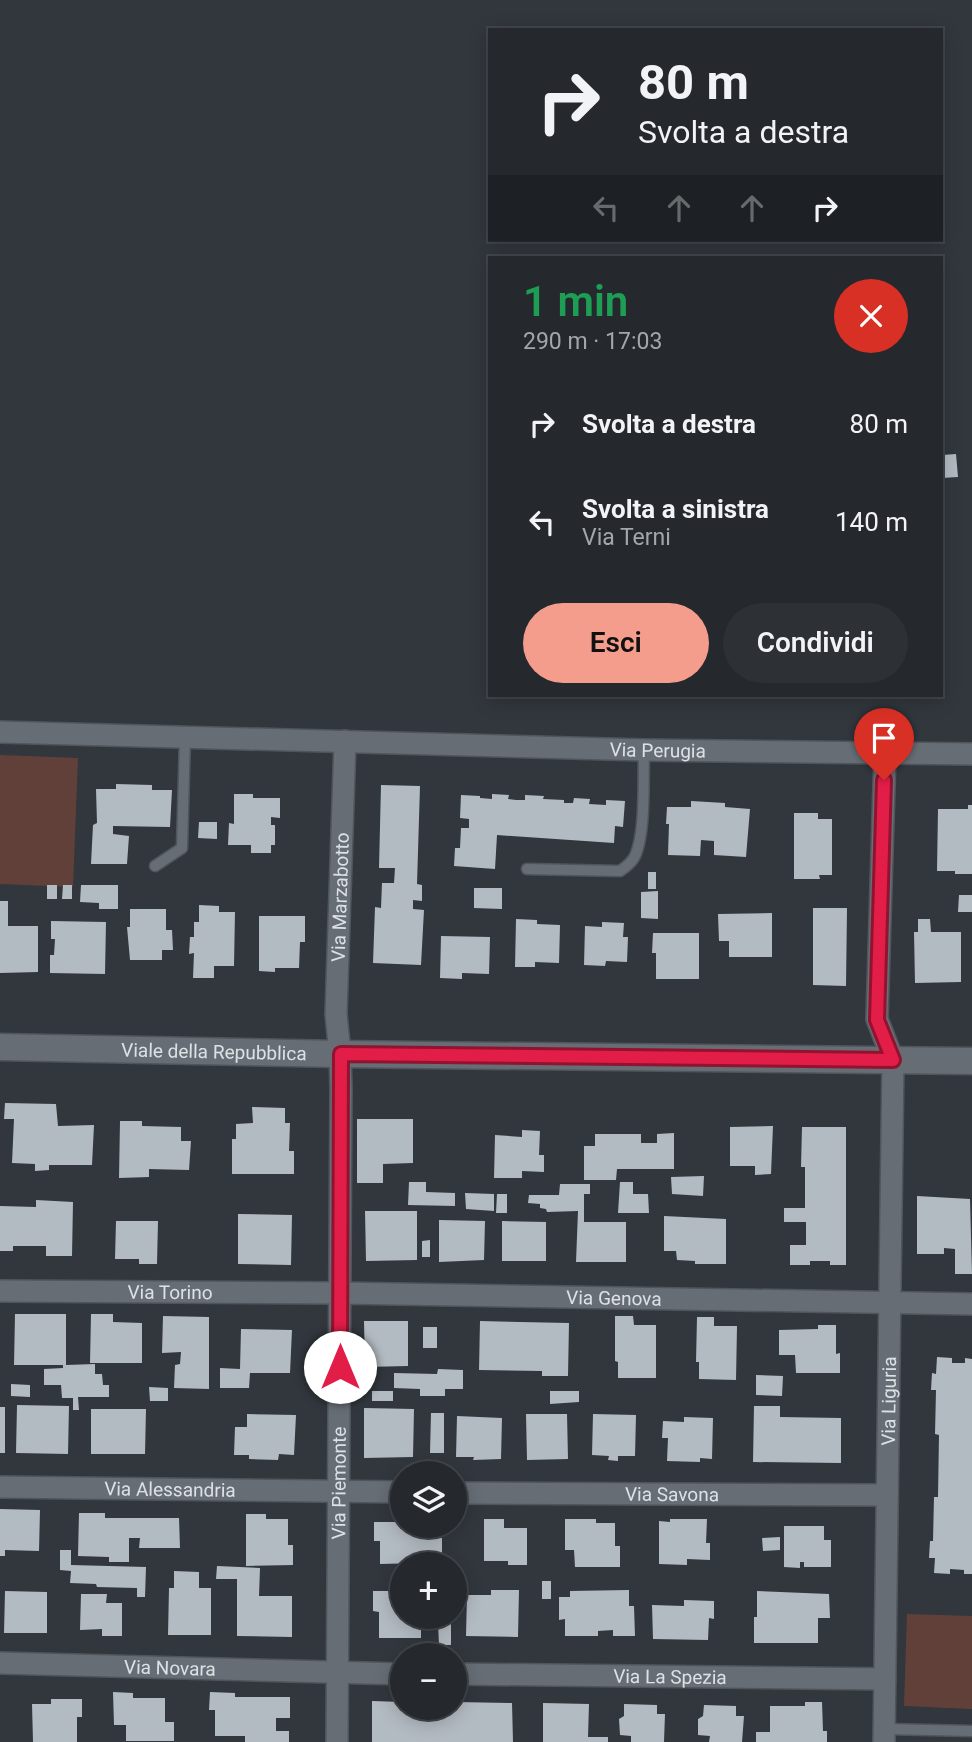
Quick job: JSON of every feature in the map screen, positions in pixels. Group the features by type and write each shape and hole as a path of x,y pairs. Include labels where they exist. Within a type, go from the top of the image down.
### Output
{"street":[{"name":"Via Perugia","path":"0,732 644,750 972,754"},
{"name":"Via Marzabotto","path":"341,1054 335,1014 345,741"},
{"path":"885,754 877,1020 893,1060"},
{"name":"Viale della Repubblica","path":"0,1047 972,1061"},
{"name":"Via Piemonte","path":"337,1742 341,1054"},
{"name":"Via Liguria","path":"885,1735 893,1060"},
{"name":"Via Torino","path":"0,1291 340,1293"},
{"name":"Via Genova","path":"340,1293 972,1304"},
{"name":"Via Alessandria","path":"0,1487 339,1492"},
{"path":"339,1492 390,1492"},
{"name":"Via Savona","path":"467,1493 887,1495"},
{"name":"Via Novara","path":"0,1663 338,1673"},
{"path":"338,1673 390,1674"},
{"name":"Via La Spezia","path":"467,1674 886,1679"}],"lane":[{"path":"155,866 182,848 185,737"},
{"path":"527,869 620,871 635,858 641,833 644,750"},
{"path":"885,1735 972,1731"}],"shaded area":[{"path":"0,755 78,758 73,887 0,884"},
{"path":"907,1614 972,1616 972,1709 904,1706"}],"building":[{"path":"956,454 958,477 943,478 943,455"},
{"path":"116,784 152,785 152,790 172,790 170,827 113,826 113,834 129,836 127,864 91,864 93,825 97,823 96,789 116,789"},
{"path":"381,785 420,786 417,884 422,885 422,901 413,900 413,909 424,910 421,965 373,963 375,907 381,908 382,883 394,883 395,868 379,868"},
{"path":"234,794 253,794 253,798 280,798 280,818 271,817 271,825 275,825 275,845 271,845 271,853 251,853 251,845 228,845 229,823 234,824"},
{"path":"492,794 509,795 508,799 516,800 525,800 525,795 544,796 543,799 564,800 564,803 573,803 574,798 590,799 589,804 606,805 606,800 625,801 623,827 615,826 614,843 497,835 495,869 454,866 455,848 460,848 461,828 469,828 469,819 460,818 461,795 492,799"},
{"path":"691,801 725,803 725,807 750,809 746,857 714,855 714,841 701,840 700,856 668,855 667,807 691,807"},
{"path":"968,805 972,805 972,874 937,871 938,809 968,809"},
{"path":"794,813 818,813 818,819 832,819 832,875 819,875 820,879 794,879"},
{"path":"199,822 217,822 217,839 198,838"},
{"path":"648,872 656,872 656,889 648,889"},
{"path":"47,885 57,885 57,899 47,899"},
{"path":"63,885 72,885 72,899 62,899"},
{"path":"81,885 118,885 118,909 99,909 99,903 80,902"},
{"path":"474,888 502,888 502,909 474,908"},
{"path":"658,891 658,919 641,918 641,892"},
{"path":"959,895 972,895 972,912 958,912"},
{"path":"0,901 8,901 8,926 38,926 38,972 0,973"},
{"path":"199,905 219,906 219,912 235,912 234,966 214,966 214,978 193,978 194,953 189,954 190,937 194,937 194,922 199,922"},
{"path":"813,908 847,908 846,986 813,985"},
{"path":"130,909 166,909 166,930 172,930 173,950 162,950 162,960 130,960 127,927 130,927"},
{"path":"772,913 772,957 729,957 729,941 719,941 718,914"},
{"path":"259,916 305,916 305,942 300,942 299,968 275,968 275,972 259,971"},
{"path":"516,919 537,920 537,924 560,925 559,963 535,962 535,967 515,967"},
{"path":"918,919 930,919 931,932 961,932 961,982 915,983 914,932 918,932"},
{"path":"51,921 106,922 105,974 50,973 50,955 54,955 55,939 51,939"},
{"path":"602,922 624,923 623,937 628,937 627,962 606,961 605,966 584,965 585,926 602,927"},
{"path":"653,933 699,933 699,979 656,979 656,953 652,953"},
{"path":"441,936 490,937 489,974 462,973 462,979 440,978"},
{"path":"5,1103 56,1104 58,1126 94,1125 92,1165 49,1165 49,1170 35,1171 35,1164 12,1163 14,1119 4,1119"},
{"path":"252,1107 285,1108 285,1123 290,1123 289,1151 294,1151 294,1174 232,1174 232,1139 236,1139 236,1124 253,1123"},
{"path":"357,1119 413,1119 413,1163 383,1164 383,1183 357,1183"},
{"path":"120,1121 142,1121 142,1126 181,1127 181,1141 191,1141 189,1170 149,1169 149,1177 119,1178"},
{"path":"773,1126 771,1174 755,1175 755,1166 730,1166 730,1127"},
{"path":"802,1127 846,1127 846,1265 830,1265 830,1261 810,1261 810,1265 790,1265 790,1245 806,1245 806,1222 784,1222 784,1208 805,1208 805,1167 801,1167"},
{"path":"522,1130 540,1131 539,1155 544,1155 544,1172 522,1171 522,1178 494,1178 495,1135 522,1137"},
{"path":"674,1133 674,1169 617,1169 616,1180 584,1180 584,1146 595,1146 595,1134 641,1134 641,1143 657,1143 657,1134"},
{"path":"704,1176 703,1196 672,1194 671,1177"},
{"path":"409,1182 426,1182 426,1192 455,1193 455,1206 408,1205"},
{"path":"620,1182 633,1182 633,1194 648,1194 649,1213 618,1213"},
{"path":"560,1184 590,1184 590,1194 584,1194 584,1222 626,1222 626,1262 576,1262 578,1211 547,1212 546,1209 540,1208 540,1204 528,1203 529,1195 559,1195"},
{"path":"465,1193 494,1194 494,1211 466,1209"},
{"path":"497,1194 507,1194 507,1213 496,1213"},
{"path":"917,1196 970,1199 972,1274 955,1274 955,1249 944,1248 944,1254 917,1254"},
{"path":"36,1200 73,1202 72,1256 46,1256 46,1246 13,1246 13,1251 0,1251 0,1206 36,1207"},
{"path":"365,1211 417,1211 417,1260 366,1261"},
{"path":"238,1214 292,1215 291,1265 238,1264"},
{"path":"664,1216 726,1219 726,1264 695,1264 695,1261 677,1260 676,1251 664,1251"},
{"path":"439,1220 485,1221 484,1260 439,1262"},
{"path":"116,1221 158,1221 157,1264 139,1264 139,1259 115,1259"},
{"path":"502,1221 546,1222 546,1261 502,1261"},
{"path":"430,1240 430,1257 422,1257 422,1241"},
{"path":"15,1314 66,1314 66,1365 95,1364 95,1374 102,1374 103,1385 109,1385 109,1397 78,1397 79,1410 73,1410 73,1398 62,1398 61,1385 44,1385 44,1369 63,1368 63,1365 14,1365"},
{"path":"91,1314 113,1314 113,1322 142,1323 142,1363 90,1363"},
{"path":"163,1316 209,1317 209,1389 174,1388 175,1365 180,1364 181,1352 162,1353"},
{"path":"615,1316 633,1316 634,1325 656,1325 656,1378 618,1378 618,1362 615,1361"},
{"path":"697,1317 714,1317 714,1326 737,1326 736,1380 699,1379 699,1362 696,1362"},
{"path":"364,1321 408,1321 408,1366 365,1367"},
{"path":"480,1321 569,1323 568,1376 542,1376 542,1371 479,1370"},
{"path":"818,1325 836,1325 836,1354 840,1353 840,1373 796,1373 795,1355 779,1355 779,1330 818,1329"},
{"path":"423,1327 437,1327 437,1348 423,1348"},
{"path":"241,1329 292,1330 290,1373 250,1373 249,1388 220,1388 220,1368 240,1369"},
{"path":"937,1357 952,1358 952,1363 965,1363 965,1358 972,1359 972,1574 964,1574 964,1570 950,1569 950,1574 934,1573 935,1558 929,1558 930,1541 933,1541 934,1497 938,1497 939,1435 935,1434 936,1390 931,1390"},
{"path":"438,1369 463,1370 463,1389 445,1389 445,1396 420,1396 420,1389 394,1388 394,1373 437,1374"},
{"path":"756,1375 783,1376 782,1396 756,1395"},
{"path":"11,1384 30,1385 30,1397 11,1396"},
{"path":"149,1387 168,1388 168,1401 150,1401"},
{"path":"372,1391 393,1391 393,1401 372,1401"},
{"path":"550,1391 579,1391 579,1402 550,1404"},
{"path":"17,1405 69,1406 68,1454 16,1453"},
{"path":"754,1406 780,1406 780,1417 841,1418 841,1463 753,1462"},
{"path":"0,1407 5,1407 5,1453 0,1453"},
{"path":"364,1408 414,1409 413,1457 364,1458"},
{"path":"91,1409 146,1409 145,1454 91,1454"},
{"path":"431,1413 444,1413 444,1453 430,1453"},
{"path":"247,1414 296,1415 294,1455 279,1454 278,1460 249,1459 249,1455 234,1455 235,1427 247,1427"},
{"path":"526,1414 567,1414 568,1459 527,1460"},
{"path":"593,1414 636,1415 635,1456 618,1456 618,1461 608,1460 609,1456 592,1455"},
{"path":"457,1416 502,1418 501,1459 473,1460 474,1457 456,1457"},
{"path":"684,1417 713,1418 712,1459 700,1458 700,1462 667,1461 668,1438 662,1438 663,1421 684,1422"},
{"path":"0,1509 40,1510 39,1551 5,1550 5,1556 0,1556"},
{"path":"79,1513 105,1513 105,1518 179,1518 180,1548 139,1548 140,1538 129,1538 129,1562 109,1562 109,1557 78,1556"},
{"path":"246,1514 266,1514 266,1519 288,1519 288,1545 293,1545 293,1565 246,1566"},
{"path":"484,1519 504,1519 504,1528 527,1528 527,1565 508,1565 508,1561 484,1561"},
{"path":"565,1519 596,1519 596,1523 615,1523 615,1546 620,1546 620,1567 575,1567 574,1550 565,1550"},
{"path":"670,1519 707,1519 706,1543 710,1543 710,1560 687,1559 687,1565 659,1564 659,1521 670,1522"},
{"path":"374,1522 390,1522 390,1538 442,1538 442,1552 390,1552 390,1564 380,1564 380,1541 374,1541"},
{"path":"784,1526 824,1526 824,1540 831,1540 831,1567 804,1567 804,1562 800,1562 800,1568 784,1567"},
{"path":"780,1537 780,1550 763,1551 762,1538"},
{"path":"60,1550 71,1550 71,1565 146,1567 145,1597 137,1597 137,1588 70,1583 71,1571 60,1570"},
{"path":"217,1566 260,1568 259,1596 292,1596 292,1637 237,1636 237,1579 216,1579"},
{"path":"174,1571 199,1572 199,1588 211,1588 211,1635 168,1635 169,1588 174,1588"},
{"path":"542,1581 551,1581 551,1599 542,1599"},
{"path":"491,1590 519,1590 518,1637 466,1636 467,1595 491,1595"},
{"path":"629,1590 629,1606 634,1606 635,1636 613,1636 613,1630 598,1631 598,1636 565,1636 565,1619 559,1620 559,1597 570,1597 570,1591"},
{"path":"5,1591 47,1592 47,1633 4,1633"},
{"path":"373,1591 390,1591 390,1629 421,1629 421,1638 379,1638 379,1612 373,1611"},
{"path":"757,1591 829,1594 830,1618 818,1618 818,1643 754,1643"},
{"path":"81,1594 107,1594 106,1603 122,1603 122,1636 102,1636 102,1629 80,1630"},
{"path":"684,1600 714,1601 714,1619 709,1618 708,1640 653,1639 652,1605 684,1606"},
{"path":"438,1629 451,1629 451,1643 439,1643"},
{"path":"113,1692 133,1693 133,1698 165,1698 165,1722 174,1722 174,1741 126,1741 126,1725 114,1725"},
{"path":"210,1692 235,1693 235,1697 290,1697 290,1718 276,1718 276,1731 289,1731 289,1742 245,1742 245,1736 215,1736 215,1710 209,1710"},
{"path":"51,1699 82,1699 82,1717 77,1717 77,1742 33,1742 32,1704 51,1704"},
{"path":"372,1701 390,1702 390,1720 467,1720 467,1702 512,1703 513,1742 372,1742"},
{"path":"805,1702 822,1702 823,1731 827,1731 827,1742 756,1742 756,1732 770,1732 770,1706 805,1706"},
{"path":"543,1703 589,1704 588,1737 608,1737 608,1742 543,1742"},
{"path":"624,1704 657,1705 657,1714 665,1714 664,1742 631,1742 631,1736 620,1735 619,1719 624,1716"},
{"path":"704,1705 736,1706 736,1716 744,1716 742,1742 709,1742 710,1736 698,1735 698,1719 703,1716"}],"route":[{"path":"340,1367 341,1054 893,1060 877,1020 884,780"}]}
